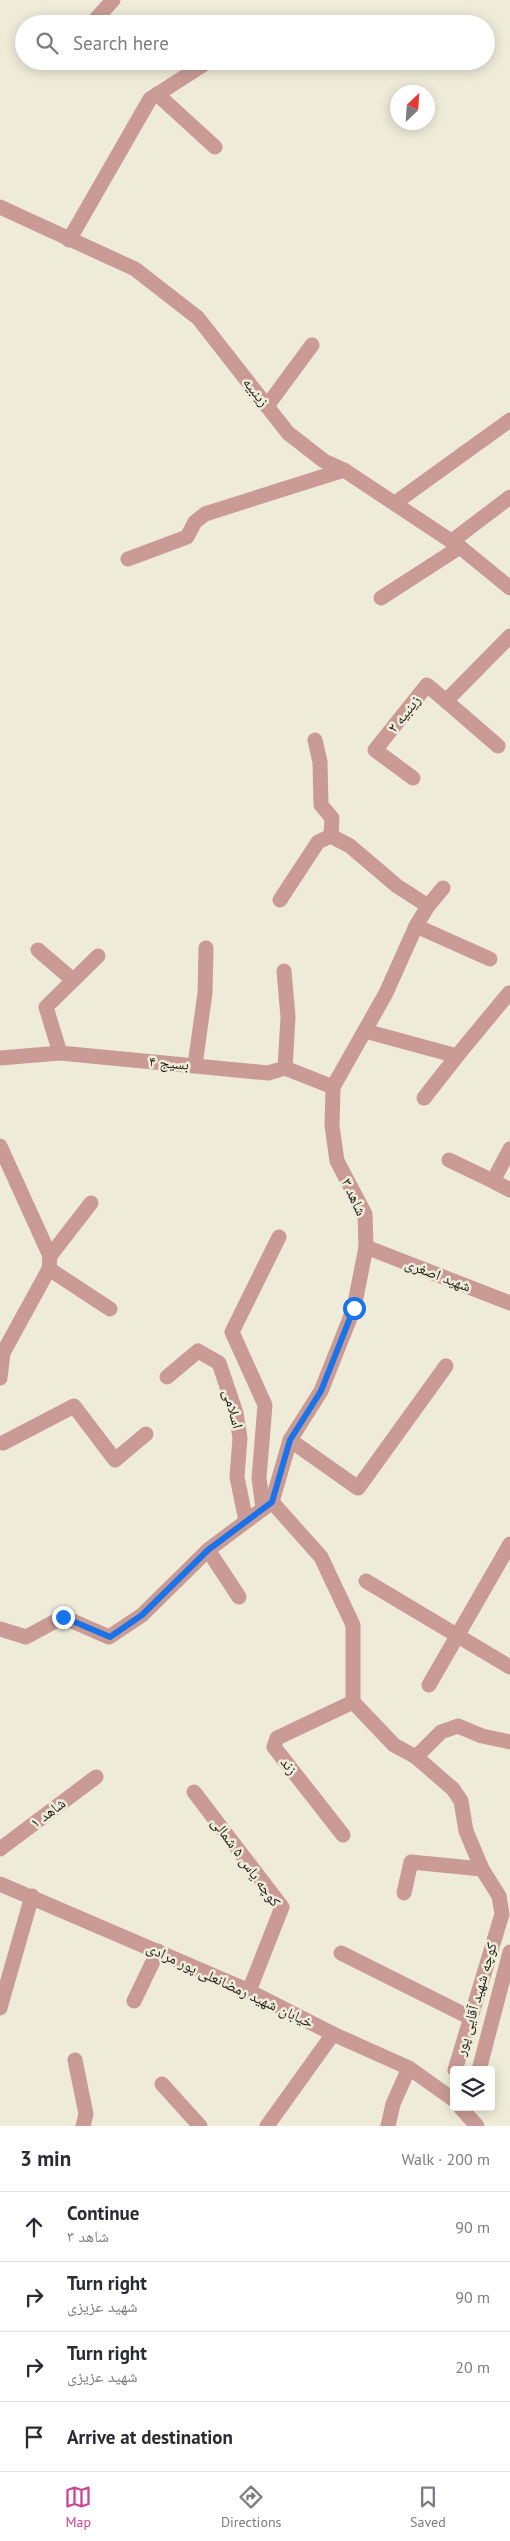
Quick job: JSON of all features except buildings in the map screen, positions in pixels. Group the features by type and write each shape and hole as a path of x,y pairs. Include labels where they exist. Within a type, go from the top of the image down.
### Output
{"street":[{"path":"100,15 113,0"},
{"path":"69,240 150,99 194,70"},
{"path":"157,94 215,147"},
{"name":"زینبیه","path":"0,207 135,269 198,318 288,433 324,462 344,470 456,544 510,588"},
{"path":"267,406 312,345"},
{"path":"395,503 510,420"},
{"path":"128,559 187,537 195,522 205,514 344,470"},
{"path":"381,598 456,544 510,497"},
{"name":"زینبیه ۲","path":"413,778 375,750 427,685 446,701 510,636"},
{"path":"446,701 498,746"},
{"path":"315,740 320,762 321,805 332,818 331,836"},
{"path":"280,900 318,842 331,836"},
{"path":"331,836 350,846 397,886 428,906"},
{"name":"شاهد ۳","path":"267,1505 290,1440 321,1391 354,1308 366,1247 365,1214 337,1161 332,1126 333,1087 386,993 416,926 428,906 443,888"},
{"path":"416,926 490,959"},
{"path":"195,1065 205,993 206,948"},
{"path":"38,950 73,980"},
{"path":"60,1053 46,1008 98,956"},
{"path":"284,971 288,1016 285,1068"},
{"path":"424,1098 509,993"},
{"path":"365,1030 457,1056"},
{"name":"بسیج ۴","path":"0,1058 60,1053 268,1072 285,1068 333,1087"},
{"path":"0,1146 50,1263 110,1309"},
{"path":"493,1181 510,1149"},
{"path":"449,1160 510,1190"},
{"path":"0,1378 1,1352 50,1263 91,1203"},
{"path":"279,1237 232,1332 265,1404 259,1478 267,1505 321,1557 353,1625 353,1702"},
{"name":"شهید اصغری","path":"366,1247 510,1303"},
{"name":"اسلامی","path":"167,1377 198,1351 219,1363 236,1413 240,1438 237,1477 246,1521"},
{"path":"290,1440 358,1488 446,1366"},
{"path":"1,1442 74,1406 115,1460 146,1434"},
{"path":"0,1629 26,1637 63,1617 110,1637 142,1615 208,1550 267,1505"},
{"path":"429,1685 510,1544"},
{"path":"208,1550 239,1597"},
{"path":"366,1581 510,1667"},
{"name":"کوچه شهید آقایی پور","path":"353,1702 394,1745 416,1757 453,1790 461,1801 466,1831 482,1869 499,1896 502,1914 456,2066"},
{"name":"زند","path":"343,1835 274,1747 277,1738 353,1702"},
{"path":"416,1757 441,1732 458,1726 482,1736 510,1742"},
{"name":"شاهد ۱","path":"0,1849 96,1777"},
{"name":"کوچه یاس ۵ شمالی","path":"194,1792 282,1908 249,1991"},
{"path":"404,1893 411,1862 482,1869"},
{"name":"خیابان شهید رمضانعلی پور مرادی","path":"0,1884 32,1896 249,1991 333,2034 409,2068 450,2096"},
{"path":"0,2008 32,1896"},
{"path":"134,2001 158,1951"},
{"path":"341,1953 471,2018"},
{"path":"480,2066 510,1955"},
{"path":"267,2126 333,2034"},
{"path":"75,2060 86,2114 83,2126"},
{"path":"388,2126 392,2104 409,2068"},
{"path":"162,2084 200,2126"}],"route":[{"path":"63,1617 110,1637 142,1615 208,1550 272,1502 290,1440 321,1391 354,1308"}]}
